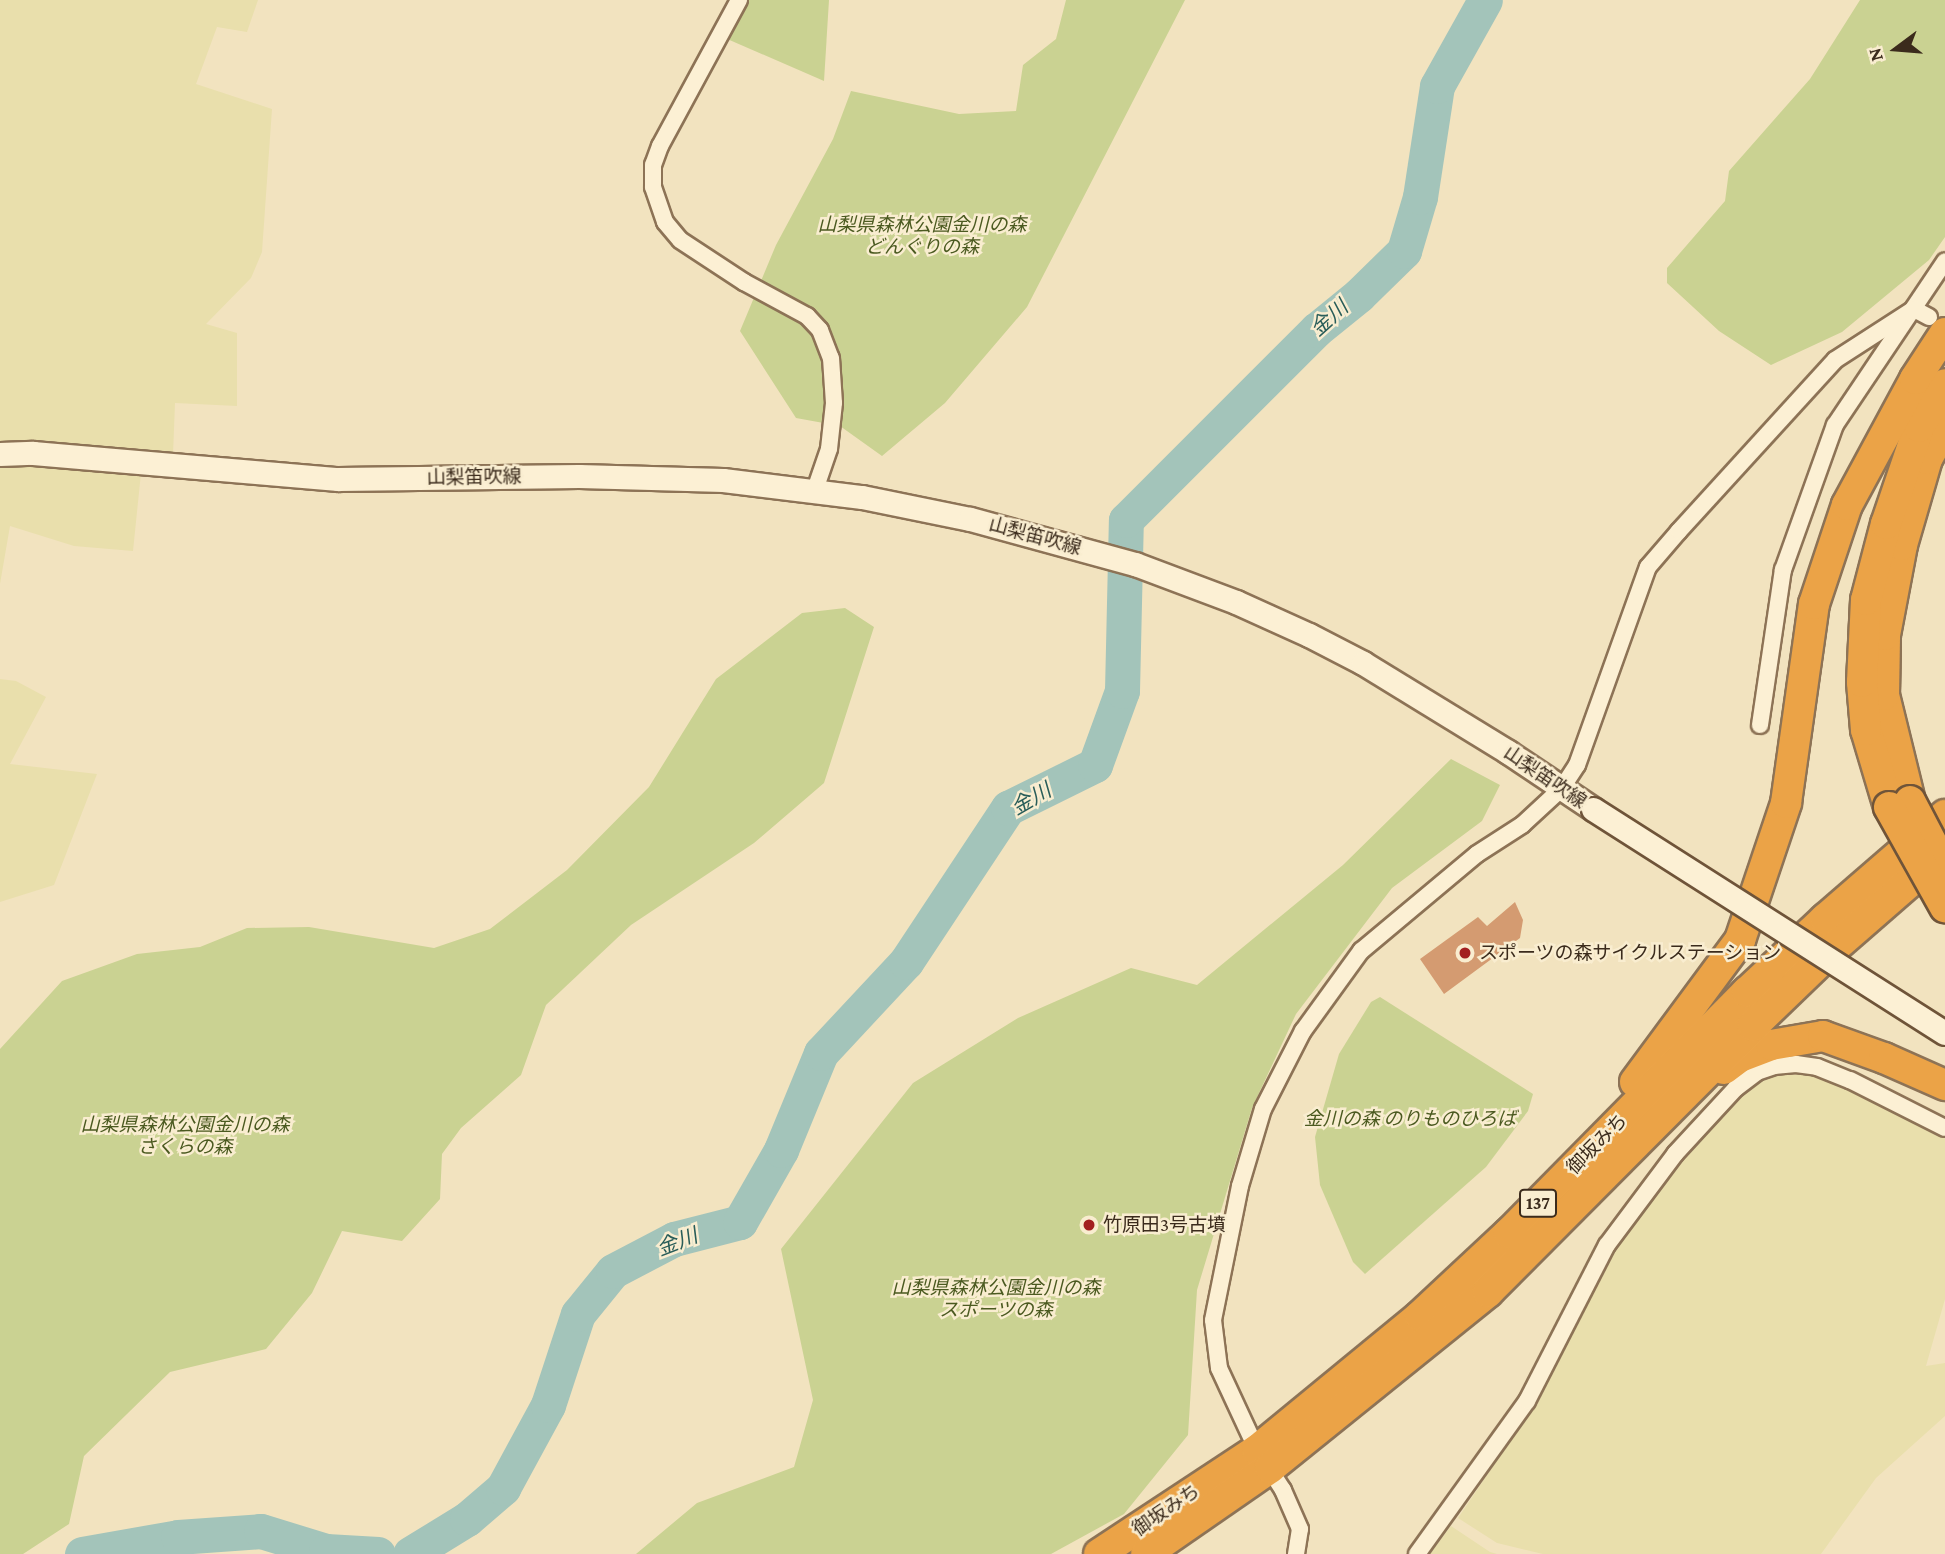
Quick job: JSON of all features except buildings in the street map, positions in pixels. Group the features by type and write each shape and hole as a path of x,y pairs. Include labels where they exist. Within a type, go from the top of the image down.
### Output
{"highway":[{"path":"1509,1233 1589,1132 1646,1070 1741,940 1786,803 1814,604 1847,505 1915,379 1937,325"},
{"path":"1945,384 1919,427 1886,524 1866,600 1862,682 1866,730 1945,907"},
{"path":"1872,916 1945,869 1899,804 1884,695 1885,635 1902,545 1927,459 1945,427"},
{"name":"御坂みち","path":"1099,1554 1263,1459 1509,1233 1757,983 1825,919 1945,815"},
{"name":"御坂みち","path":"1146,1554 1263,1459 1488,1292 1753,1026 1945,851"},
{"path":"1679,1102 1740,1057 1771,1045 1823,1036 1884,1058 1945,1085"}],"main road":[{"name":"山梨笛吹線","path":"0,454 33,453 338,479 663,476 815,490 885,501 1062,542 1135,564 1236,602 1363,663 1508,752 1945,1033"}],"street":[{"path":"738,0 660,146 653,165 653,187 665,222 680,240 744,282 807,316 820,330 831,358 834,403 829,449 815,490"},
{"path":"1760,725 1783,570 1835,425 1945,261"},
{"path":"1914,309 1937,325"},
{"path":"1296,1554 1300,1530 1283,1490 1263,1459 1219,1368 1213,1320 1240,1186 1263,1109 1303,1031 1361,951 1477,854 1522,824 1562,788 1577,765 1648,567 1835,360 1914,309"},
{"path":"1418,1554 1527,1401 1606,1245 1675,1153 1736,1088 1757,1072 1774,1066 1796,1064 1816,1067 1850,1080 1945,1128"}],"shaded area":[{"path":"0,0 258,0 247,32 217,27 196,84 272,109 262,252 251,278 206,324 237,333 237,406 175,403 173,455 73,444 0,445"},
{"path":"0,464 141,473 133,551 74,546 10,526 0,584"},
{"path":"0,679 16,681 46,697 10,764 97,774 54,885 0,902"},
{"path":"1817,1074 1945,1137 1945,1299 1926,1366 1945,1363 1945,1416 1876,1478 1821,1554 1543,1554 1497,1543 1458,1518 1544,1391 1611,1250 1679,1163 1745,1088 1773,1075"},
{"path":"1451,1526 1490,1552 1497,1554 1430,1554"}],"green space":[{"path":"744,0 829,0 824,81 718,35"},
{"name":"山梨県森林公園金川の森 どんぐりの森","path":"1066,0 1185,0 1027,307 945,403 882,456 840,426 796,418 740,331 776,245 833,139 851,91 959,114 1016,111 1023,65 1056,39"},
{"path":"1860,0 1945,0 1945,237 1929,260 1842,332 1771,365 1719,331 1667,283 1667,268 1725,201 1729,171 1810,79"},
{"name":"山梨県森林公園金川の森 さくらの森","path":"845,608 874,627 824,783 754,843 631,925 546,1005 521,1075 461,1128 442,1154 440,1199 402,1241 342,1231 312,1293 266,1349 170,1372 84,1456 69,1524 23,1554 0,1554 0,1049 62,981 137,954 200,947 247,928 309,927 434,948 490,929 567,870 649,787 716,679 802,613"},
{"name":"山梨県森林公園金川の森 スポーツの森","path":"1451,759 1500,785 1482,821 1392,888 1296,1014 1252,1108 1197,1290 1188,1435 1124,1514 1051,1554 636,1554 697,1503 794,1467 813,1400 781,1249 913,1083 1018,1018 1131,968 1197,985 1343,865"},
{"name":"金川の森 のりものひろば","path":"1380,997 1533,1094 1528,1111 1486,1167 1365,1274 1353,1262 1320,1185 1315,1137 1339,1054 1371,1002"}],"waterway":[{"name":"金川","path":"410,1554 467,1519 503,1488 548,1405 578,1314 613,1271 674,1239 740,1222 781,1150 821,1053 906,962 1008,808 1095,765 1122,691 1126,520 1316,330 1359,295 1404,251 1420,197 1437,86 1485,0"},
{"name":"金川","path":"82,1554 178,1537 261,1531 326,1551 378,1554"}],"place":[{"name":"スポーツの森サイクルステーション","path":"1465,953"},
{"name":"竹原田3号古墳","path":"1089,1225"}]}
